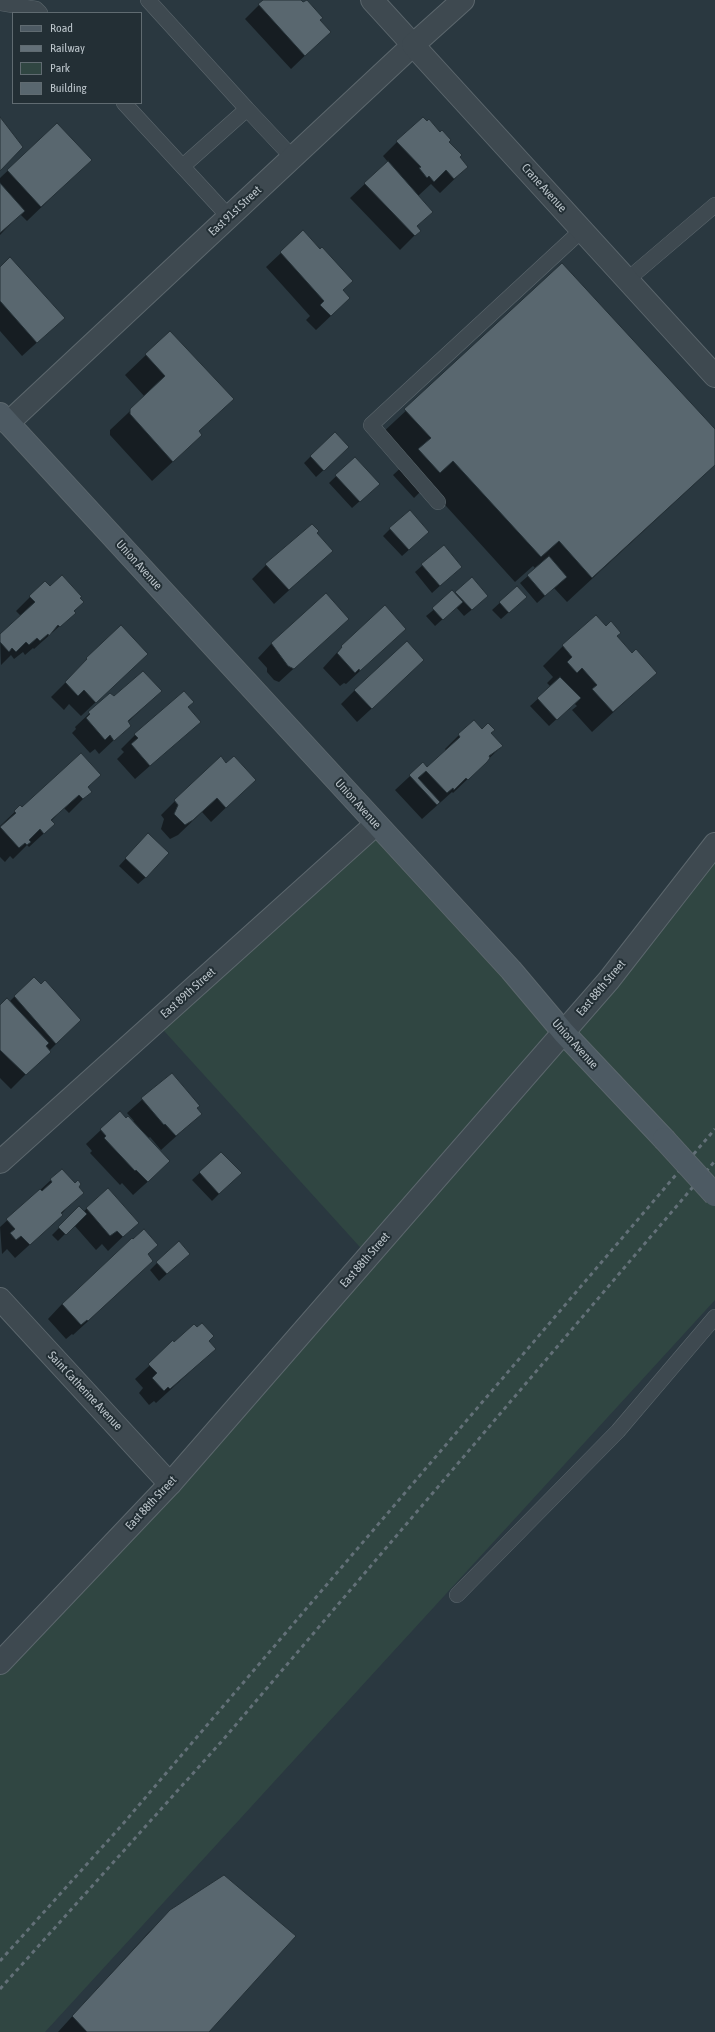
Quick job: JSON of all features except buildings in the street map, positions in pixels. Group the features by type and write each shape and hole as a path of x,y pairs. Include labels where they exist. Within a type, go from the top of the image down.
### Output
{"main road":[{"name":"Union Avenue","path":"4,418 511,970 564,1033 715,1195"}],"street":[{"name":"Crane Avenue","path":"372,0 715,376"},
{"name":"East 91st Street","path":"4,418 229,216 463,0"},
{"name":"East 89th Street","path":"0,1162 376,824"},
{"name":"East 88th Street","path":"0,1663 170,1484 564,1033 608,980 715,844"},
{"name":"Saint Catherine Avenue","path":"0,1299 170,1484"}],"lane":[{"path":"148,0 292,157"},
{"path":"0,3 36,9 39,12"},
{"path":"125,104 229,216"},
{"path":"183,166 247,109"},
{"path":"627,280 715,205"},
{"path":"438,502 371,425 582,230"},
{"path":"457,1595 618,1431 715,1317"}],"green space":[{"path":"376,824 564,1033 715,844 715,1300 45,2032 0,2032 0,1663 368,1256 156,1022"}],"railway":[{"path":"0,1961 122,1825 715,1129"},
{"path":"0,1989 222,1741 715,1161"}]}
